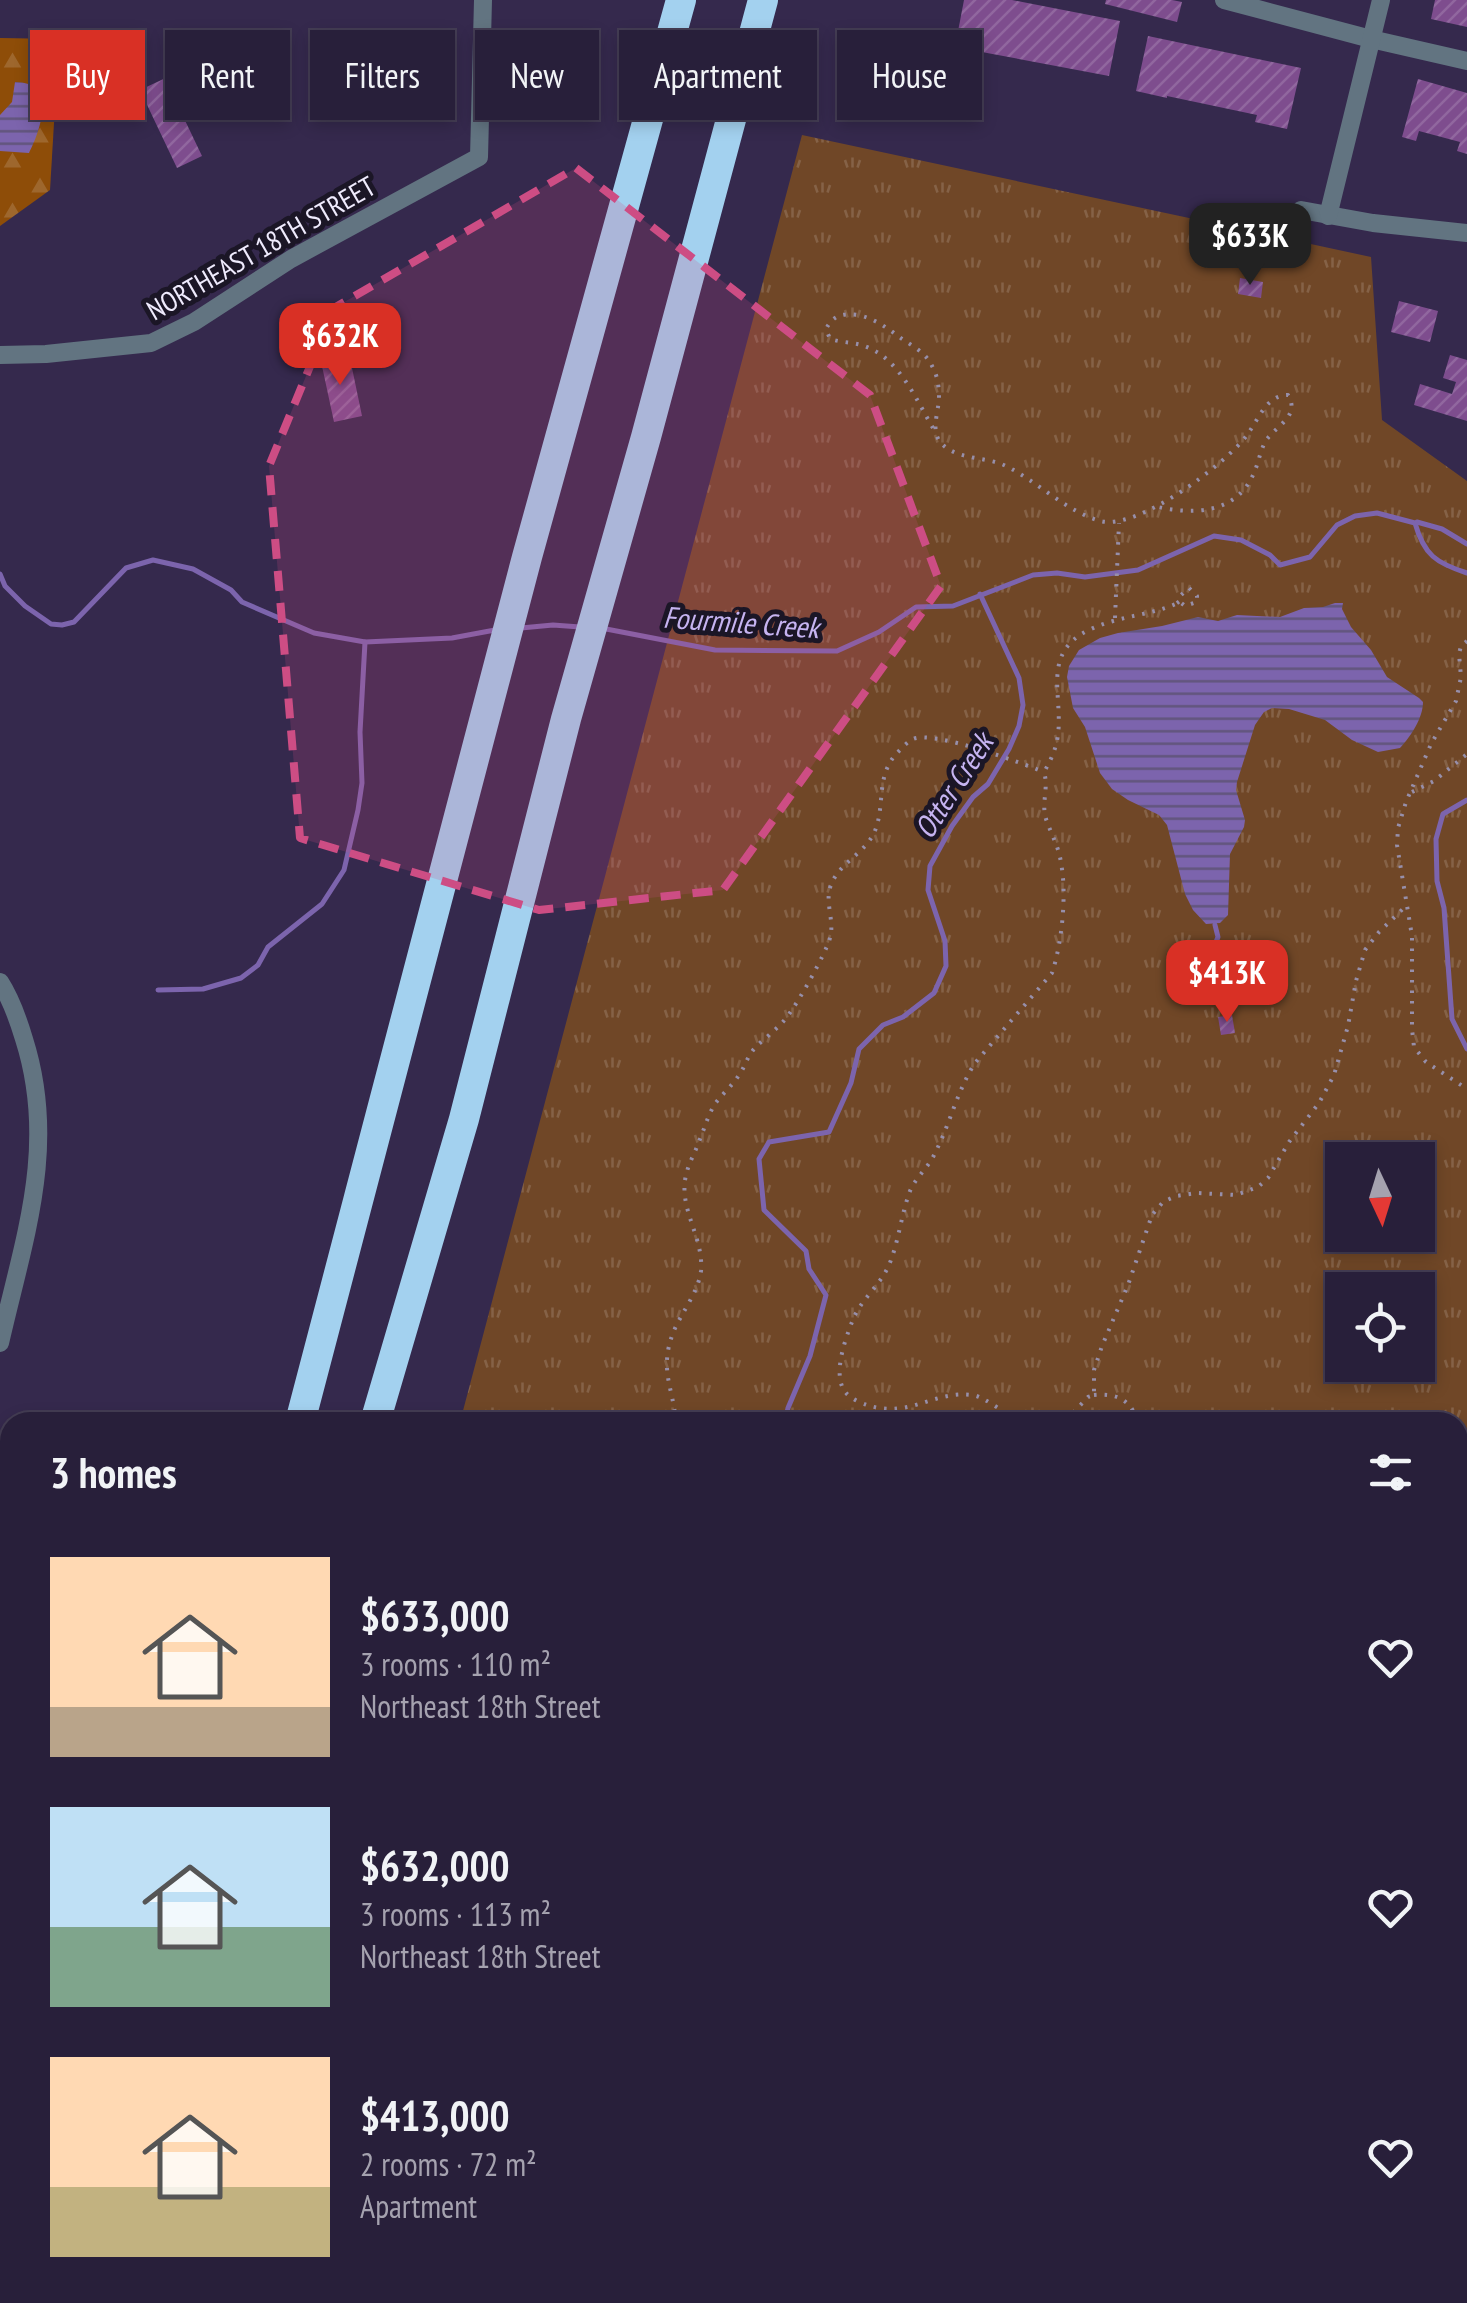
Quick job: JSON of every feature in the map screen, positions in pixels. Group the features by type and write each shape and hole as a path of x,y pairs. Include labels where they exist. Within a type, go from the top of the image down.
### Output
{"highway":[{"path":"303,1412 484,720 681,0"},
{"path":"378,1412 464,1119 566,719 763,0"}],"street":[{"name":"NORTHEAST 18TH STREET","path":"0,355 152,342 194,322 292,258 479,157 483,0"},
{"path":"1224,0 1467,61"},
{"path":"1328,216 1381,0"},
{"path":"1301,210 1467,233"},
{"path":"0,982 19,1022 31,1061 40,1123 40,1158 33,1198 0,1343"}],"path":[{"path":"933,428 939,397 933,367 926,356 867,317 843,314 828,323 830,338 867,347 889,360 918,397 933,428 942,444 949,450 998,462 1102,522 1119,523 1158,507 1228,458 1272,399 1288,394 1292,410 1266,441 1256,471 1236,498 1193,512 1158,507"},
{"path":"1116,618 1119,523"},
{"path":"1002,1412 975,1394 950,1396 901,1410 873,1407 847,1394 840,1373 854,1316 883,1278 910,1190 933,1158 964,1079 1052,972 1057,958 1063,879 1058,848 1045,816 1044,772 1058,736 1056,682 1064,650 1085,632 1116,618 1173,606 1180,602 1185,606 1197,602 1194,591 1189,588 1173,606"},
{"path":"1467,641 1458,654 1461,677 1456,702 1431,744 1403,811 1397,845 1413,954 1414,1046 1426,1062 1467,1088"},
{"path":"674,1412 666,1364 673,1332 700,1275 701,1262 686,1210 687,1170 710,1112 742,1071 746,1058 788,1016 825,950 830,936 830,886 876,830 881,787 890,761 914,738 926,737 954,742 1044,772"},
{"path":"1412,792 1467,754"},
{"path":"1094,1395 1094,1370 1152,1215 1176,1196 1236,1195 1258,1187 1268,1178 1289,1142 1319,1104 1334,1074 1365,950 1407,905"},
{"path":"1074,1412 1088,1397 1110,1394 1121,1398 1134,1412"}],"highlighted area":[{"path":"576,168 870,395 941,586 723,890 539,910 300,838 269,466 334,308"}],"green space":[{"path":"0,38 30,39 30,120 54,120 50,190 0,226"},
{"path":"802,135 1371,257 1382,420 1467,481 1467,1412 463,1412"}],"shaded area":[{"path":"15,82 30,85 30,120 41,120 29,153 0,151 0,115 12,102"},
{"path":"1343,603 1351,627 1387,677 1423,702 1419,720 1400,748 1378,752 1352,740 1325,720 1289,709 1272,708 1264,712 1255,725 1237,782 1245,820 1230,854 1228,915 1220,923 1206,924 1185,894 1167,825 1159,815 1112,789 1100,773 1085,727 1073,708 1067,677 1069,666 1079,650 1118,633 1198,617 1218,621 1237,615 1280,617"}],"building":[{"path":"964,0 1012,0 1120,21 1109,76 982,52 982,30 958,30"},
{"path":"1106,0 1182,2 1177,22 1105,4"},
{"path":"1435,0 1467,0 1467,27 1431,19"},
{"path":"1148,36 1301,68 1287,129 1255,122 1257,115 1136,91"},
{"path":"165,78 165,120 185,120 202,156 177,168 145,101 145,88"},
{"path":"1418,79 1467,93 1467,154 1457,151 1460,142 1419,131 1416,141 1402,137"},
{"path":"1240,278 1263,282 1261,298 1238,294"},
{"path":"1399,301 1438,311 1430,342 1391,332"},
{"path":"334,349 339,371 352,368 362,416 334,422 319,352"},
{"path":"1450,355 1467,360 1467,421 1414,405 1420,384 1452,394 1456,382 1443,378"},
{"path":"1232,1015 1235,1033 1221,1035 1218,1017"}],"waterway":[{"name":"Fourmile Creek","path":"601,628 715,650 837,651 879,632 916,607 953,606 1033,575 1085,577 1138,570 1214,536 1241,540 1270,555 1280,565 1310,557 1337,525 1355,516 1377,513 1415,523 1433,556 1467,573"},
{"path":"1417,522 1442,529 1467,544"},
{"name":"Fourmile Creek","path":"0,574 5,586 25,606 51,624 74,622 126,568 153,560 193,569 231,590 242,602 314,633 365,642 452,638 495,630"},
{"name":"Otter Creek","path":"787,1412 810,1356 826,1295 809,1269 806,1251 764,1210 759,1159 769,1142 829,1132 851,1083 859,1049 883,1025 903,1017 934,993 946,966 945,941 928,890 930,866 952,826 988,784 1009,749 1023,705 1019,678 980,594"},
{"name":"Fourmile Creek","path":"521,628 580,627"},
{"path":"158,990 203,989 241,978 258,965 268,947 322,904 344,870 362,783 360,732 365,642"},
{"name":"Fourmile Creek","path":"1467,800 1443,814 1436,839 1452,1019 1467,1049"},
{"path":"1215,925 1218,937 1207,946 1208,960 1216,970 1239,979"},
{"path":"1202,981 1216,970"}]}
